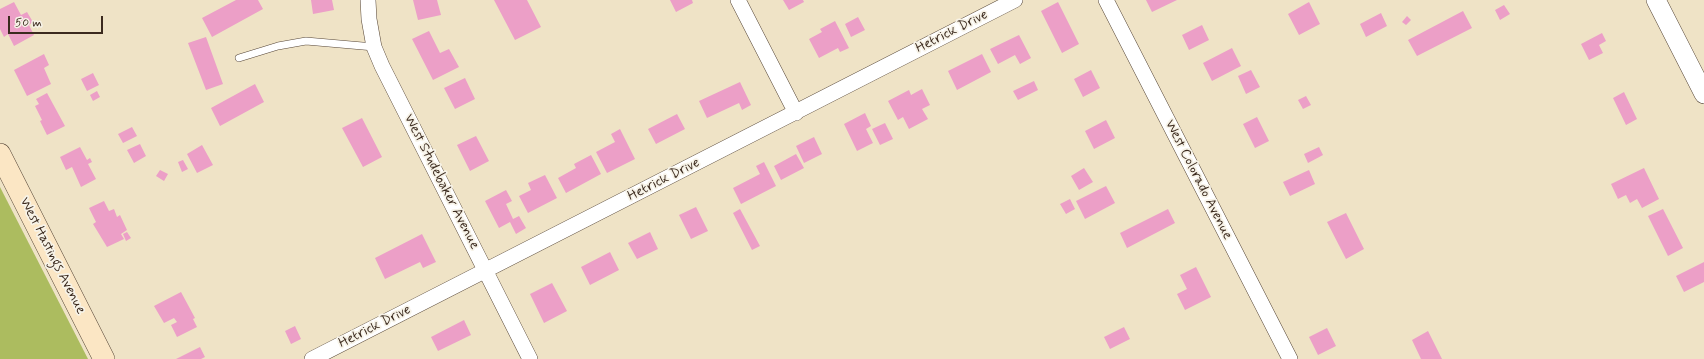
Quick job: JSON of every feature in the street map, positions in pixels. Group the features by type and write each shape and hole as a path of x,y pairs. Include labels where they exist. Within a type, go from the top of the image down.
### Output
{"main road":[{"name":"West Hastings Avenue","path":"0,154 104,359"}],"street":[{"name":"West Studebaker Avenue","path":"368,0 369,19 374,47 530,359"},
{"path":"738,0 796,113"},
{"name":"Hetrick Drive","path":"312,359 1015,0"},
{"name":"West Colorado Avenue","path":"1106,0 1290,359"},
{"path":"1656,0 1704,94"}],"lane":[{"path":"239,58 278,46 306,41 374,47"}],"green space":[{"path":"0,187 88,359 0,359"}],"building":[{"path":"236,0 258,0 263,9 212,37 202,18"},
{"path":"311,0 332,0 334,10 313,14"},
{"path":"413,0 437,0 441,15 418,20"},
{"path":"494,0 527,0 541,27 515,40"},
{"path":"670,0 692,0 693,3 676,12"},
{"path":"783,0 803,0 804,2 789,10"},
{"path":"1146,0 1177,0 1152,12"},
{"path":"14,2 21,15 27,12 33,22 29,25 34,35 14,46 8,34 4,37 0,29 0,9"},
{"path":"1058,2 1079,44 1062,53 1041,11"},
{"path":"1309,2 1320,24 1299,35 1288,14"},
{"path":"1504,5 1510,14 1500,20 1495,10"},
{"path":"1463,11 1472,28 1417,56 1408,40"},
{"path":"1381,13 1387,26 1366,37 1360,24"},
{"path":"1407,16 1411,20 1406,25 1402,22"},
{"path":"858,17 865,30 851,37 845,24"},
{"path":"835,21 849,48 840,52 838,48 819,58 809,39 822,32 820,29"},
{"path":"1202,25 1209,40 1189,50 1182,35"},
{"path":"429,31 440,53 449,49 459,67 433,80 412,39"},
{"path":"1602,33 1606,41 1599,45 1603,53 1589,60 1581,44"},
{"path":"1019,35 1031,58 1020,64 1015,55 998,64 990,49"},
{"path":"206,37 223,84 206,90 188,43"},
{"path":"1232,48 1241,66 1212,81 1203,63"},
{"path":"44,54 49,65 44,68 51,84 27,96 14,70"},
{"path":"982,54 991,72 957,90 948,71"},
{"path":"1091,70 1100,88 1083,97 1074,79"},
{"path":"1251,70 1260,87 1246,94 1238,76"},
{"path":"93,73 99,85 87,91 81,79"},
{"path":"465,78 475,99 455,109 444,88"},
{"path":"1034,81 1038,90 1018,100 1013,91"},
{"path":"740,82 751,105 742,110 739,103 707,118 699,101"},
{"path":"255,84 264,102 220,126 211,108"},
{"path":"922,89 930,105 922,109 928,119 909,129 903,117 898,120 888,101 909,90 911,95"},
{"path":"97,91 100,97 93,101 90,95"},
{"path":"1624,92 1637,119 1626,125 1613,98"},
{"path":"47,93 65,126 47,135 35,106 39,104 36,99"},
{"path":"1306,96 1311,105 1303,109 1298,100"},
{"path":"865,113 871,126 866,129 873,143 857,151 844,124"},
{"path":"677,114 685,129 656,144 648,129"},
{"path":"1257,117 1269,141 1255,148 1243,124"},
{"path":"362,118 382,157 363,167 342,128"},
{"path":"1106,120 1115,138 1094,149 1085,131"},
{"path":"885,123 893,139 880,145 872,129"},
{"path":"132,127 137,136 123,143 118,134"},
{"path":"620,129 635,159 607,173 596,152 615,142 611,134"},
{"path":"476,136 489,161 470,171 457,145"},
{"path":"814,137 822,154 804,163 796,146"},
{"path":"140,144 146,156 134,163 127,150"},
{"path":"202,145 213,165 197,173 187,154"},
{"path":"80,147 87,160 90,158 92,162 88,164 96,179 81,187 72,167 66,170 60,157"},
{"path":"1319,147 1323,155 1308,163 1304,154"},
{"path":"796,154 804,168 781,180 774,166"},
{"path":"591,155 601,174 566,193 558,178 576,168 574,164"},
{"path":"183,160 188,169 182,172 178,162"},
{"path":"764,162 776,186 741,204 733,188 760,174 756,166"},
{"path":"1084,168 1093,182 1079,190 1071,176"},
{"path":"1644,168 1659,199 1642,208 1637,199 1630,203 1626,195 1618,199 1611,184"},
{"path":"160,170 168,174 164,181 156,176"},
{"path":"1309,170 1315,184 1290,196 1283,182"},
{"path":"545,175 557,198 528,213 519,196 531,190 528,183"},
{"path":"1106,186 1115,203 1085,219 1076,201"},
{"path":"506,190 512,201 506,204 513,219 519,216 526,228 516,234 510,222 499,228 485,201"},
{"path":"1070,199 1075,209 1066,214 1060,204"},
{"path":"104,201 109,211 114,209 117,217 120,215 127,230 121,234 124,239 107,247 93,224 96,222 89,208"},
{"path":"696,207 708,231 691,239 679,215"},
{"path":"740,209 760,246 752,250 733,213"},
{"path":"1168,209 1175,223 1127,248 1120,233"},
{"path":"1663,209 1683,248 1668,256 1648,216"},
{"path":"1346,213 1364,249 1346,259 1327,222"},
{"path":"127,232 131,238 126,241 123,234"},
{"path":"650,232 658,249 637,259 628,243"},
{"path":"422,234 436,262 423,268 420,262 385,279 375,258"},
{"path":"610,252 619,270 590,285 581,267"},
{"path":"1704,262 1704,282 1684,292 1676,276"},
{"path":"1196,267 1211,297 1185,310 1177,294 1187,289 1180,275"},
{"path":"552,283 567,311 544,323 530,294"},
{"path":"181,292 195,318 193,319 197,327 177,337 171,325 177,322 174,318 164,323 154,306"},
{"path":"464,320 471,335 438,351 431,337"},
{"path":"295,326 301,339 291,344 285,331"},
{"path":"1124,327 1130,339 1110,349 1104,337"},
{"path":"1327,328 1336,346 1318,355 1309,337"},
{"path":"1428,331 1442,359 1421,359 1412,340"},
{"path":"200,347 205,357 201,359 176,359"}]}
